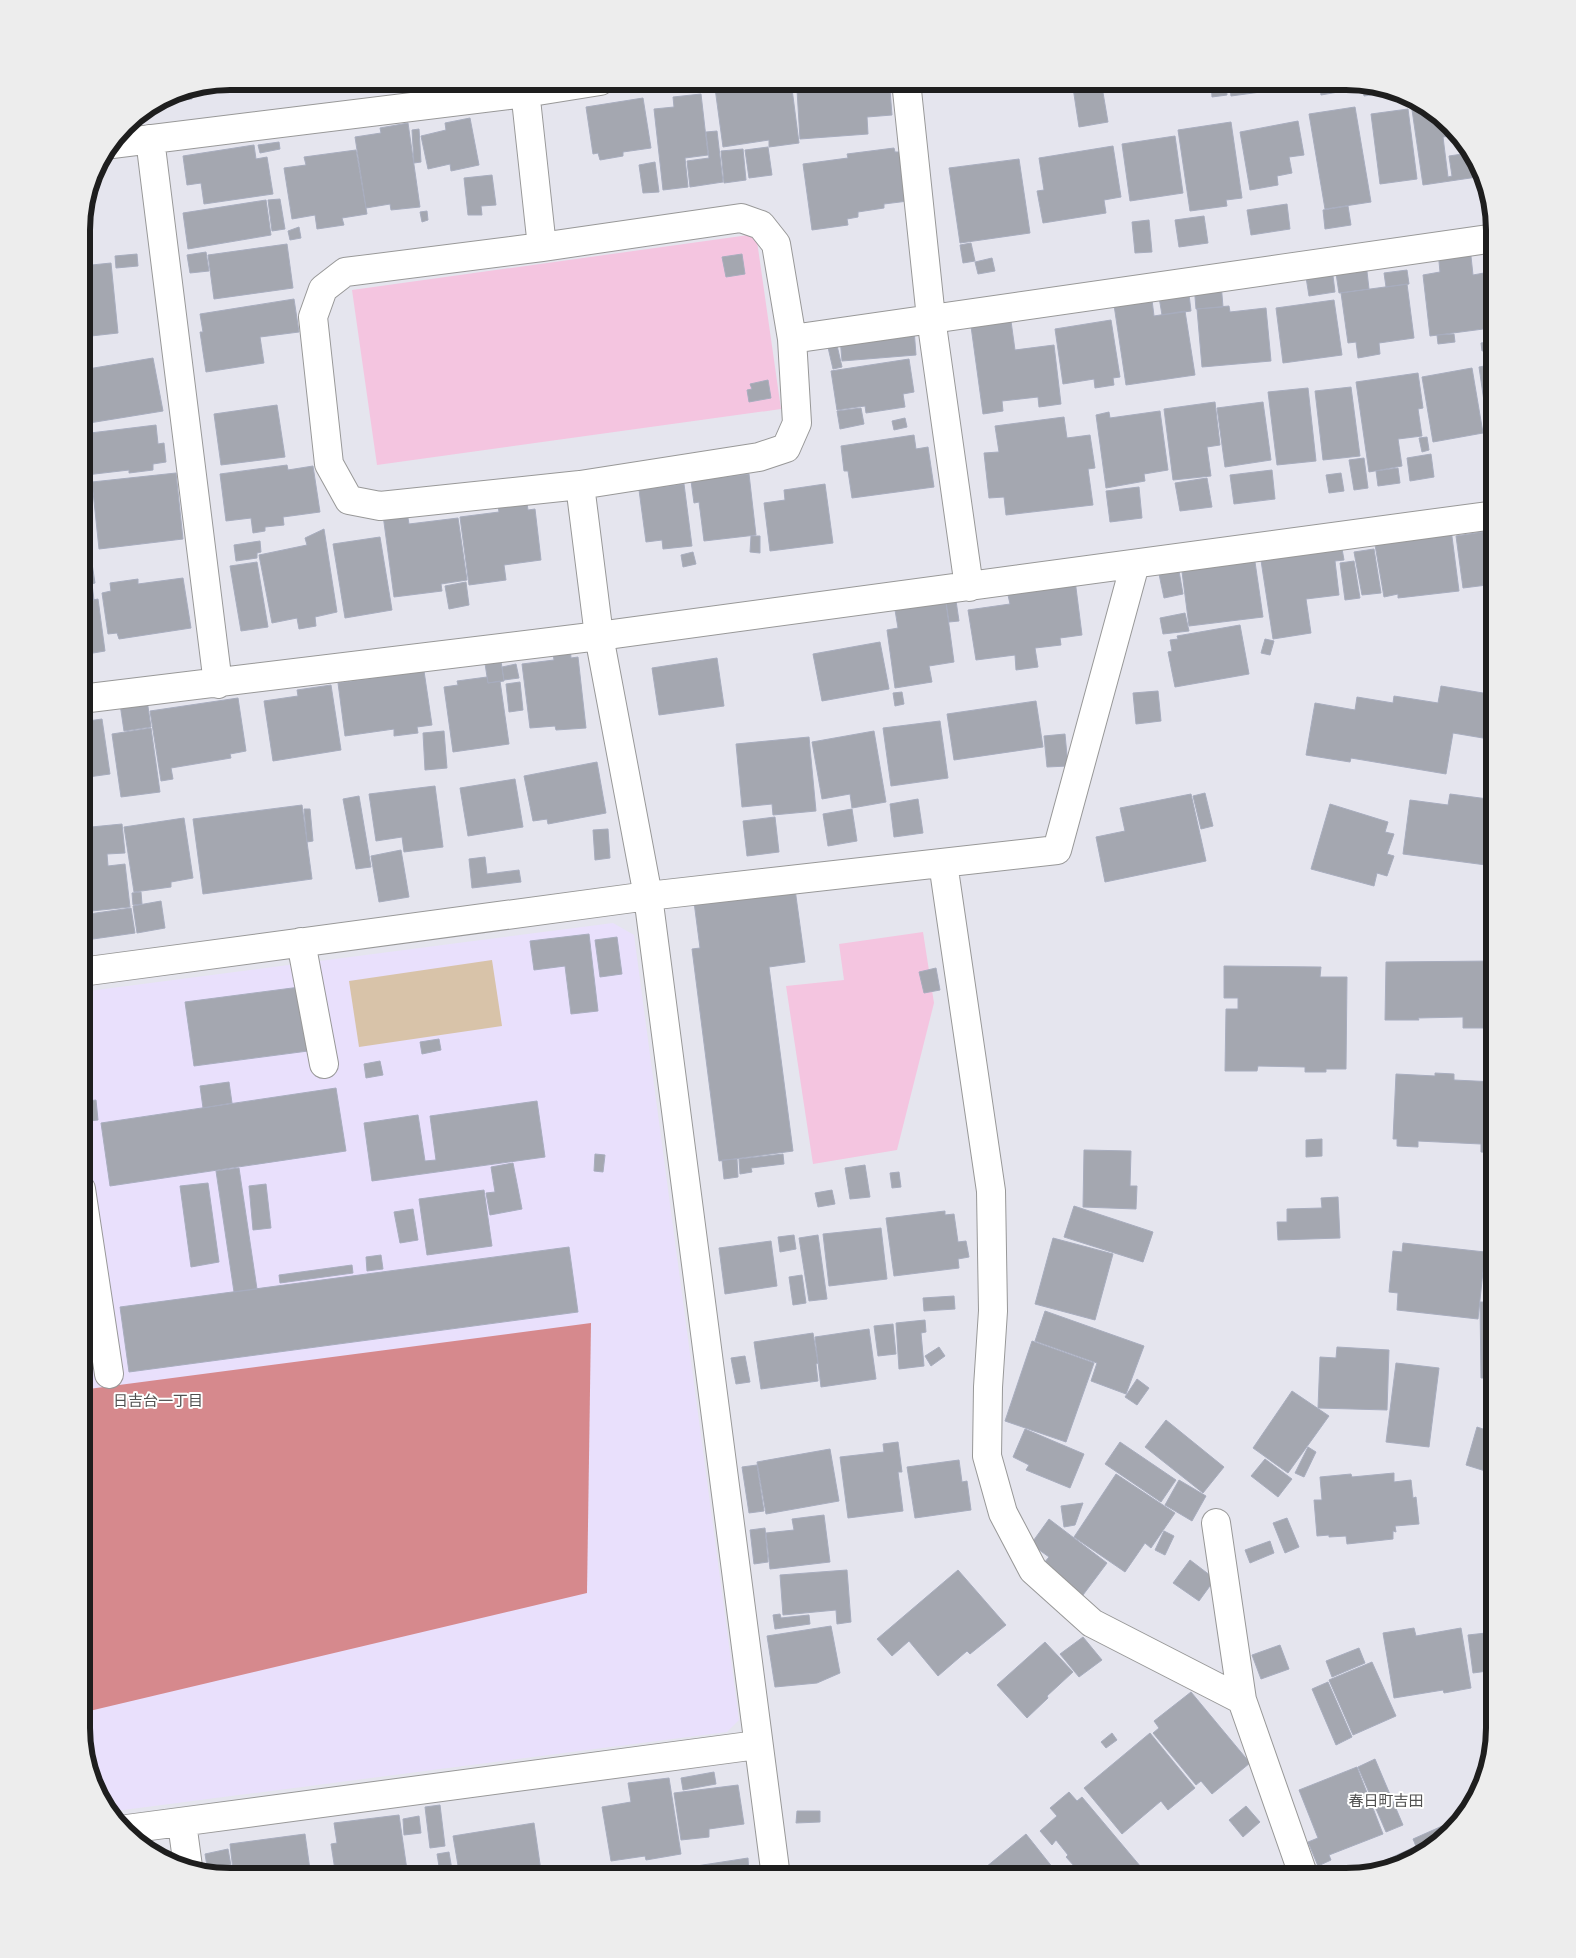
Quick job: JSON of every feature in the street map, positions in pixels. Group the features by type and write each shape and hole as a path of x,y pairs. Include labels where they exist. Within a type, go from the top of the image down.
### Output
{"street":[{"path":"121,143 502,90"},
{"path":"524,90 542,247"},
{"path":"907,90 931,318 969,587"},
{"path":"150,139 218,684"},
{"path":"741,218 761,225 776,244 792,339 797,423 786,448 760,457 580,485 380,506 350,500 329,464 313,317 323,289 345,272 542,247 741,218"},
{"path":"792,339 1486,239"},
{"path":"580,485 599,636 648,896 757,1745 775,1868"},
{"path":"90,698 599,636 1486,516"},
{"path":"90,971 648,896 1057,850 1134,564"},
{"path":"943,863 991,1191 993,1311 988,1387 987,1456 1003,1513 1032,1570 1092,1623 1242,1700"},
{"path":"301,942 324,1064"},
{"path":"90,1246 110,1374"},
{"path":"1216,1523 1242,1700 1301,1868"},
{"path":"133,1828 757,1745"},
{"path":"182,1823 187,1861"}],"shaded area":[{"path":"756,234 781,409 377,465 352,290"},
{"path":"613,923 634,935 739,1720 727,1732 118,1811 104,1790 97,1773 91,1747 90,1728 90,991"},
{"path":"923,932 934,1003 897,1150 813,1164 786,986 844,980 839,944"},
{"path":"492,960 502,1026 359,1047 349,981"},
{"path":"591,1323 587,1593 90,1711 90,1389"}],"building":[{"path":"715,90 792,90 799,143 769,147 769,140 723,147"},
{"path":"797,90 890,90 892,115 867,117 868,134 800,139"},
{"path":"1073,90 1103,90 1108,122 1079,127"},
{"path":"1212,90 1227,90 1227,95 1212,97"},
{"path":"1230,90 1268,91 1231,96"},
{"path":"1320,90 1350,90 1321,95"},
{"path":"1363,91 1378,94 1364,96"},
{"path":"701,94 708,155 685,158 688,187 663,190 654,109 674,107 673,97"},
{"path":"192,95 192,99 178,100"},
{"path":"643,98 651,148 623,152 623,156 600,160 598,153 593,154 586,107"},
{"path":"1355,107 1371,202 1325,209 1309,114"},
{"path":"1412,107 1431,119 1449,136 1443,137 1448,177 1452,176 1449,156 1463,154 1476,177 1423,185"},
{"path":"1408,109 1417,179 1380,184 1371,114"},
{"path":"470,118 479,165 451,171 450,164 428,169 421,136 446,130 445,123"},
{"path":"1298,121 1304,155 1289,157 1292,173 1277,176 1278,185 1250,190 1240,132"},
{"path":"1231,122 1242,198 1226,200 1227,206 1190,211 1178,130"},
{"path":"408,123 420,207 391,210 390,204 366,208 355,137 381,133 380,128"},
{"path":"419,129 421,162 414,163 412,130"},
{"path":"717,131 723,182 690,187 687,161 709,158 706,132"},
{"path":"1175,136 1183,193 1130,201 1122,144"},
{"path":"279,142 280,149 260,153 258,145"},
{"path":"254,145 256,159 267,157 273,194 204,204 201,183 187,185 183,156"},
{"path":"1113,146 1121,197 1104,200 1106,213 1043,223 1037,191 1044,190 1039,158"},
{"path":"768,147 772,175 749,178 745,150"},
{"path":"894,148 895,152 901,152 908,201 884,204 884,208 858,212 858,217 847,219 848,225 812,230 803,164 848,158 847,154"},
{"path":"743,149 746,180 724,183 721,151"},
{"path":"356,150 367,214 342,218 344,225 317,229 315,215 292,219 284,168 306,165 304,157"},
{"path":"1019,159 1030,233 960,243 949,168"},
{"path":"655,162 659,192 643,193 639,165"},
{"path":"492,175 496,205 481,206 482,215 468,215 464,178"},
{"path":"280,199 285,229 272,231 268,200"},
{"path":"266,200 271,235 188,249 183,213"},
{"path":"1287,204 1290,229 1251,235 1247,210"},
{"path":"1348,206 1351,225 1325,229 1323,210"},
{"path":"427,211 428,220 422,222 420,212"},
{"path":"1204,216 1208,243 1179,247 1175,220"},
{"path":"1149,220 1152,252 1135,253 1132,222"},
{"path":"299,227 301,238 290,240 288,231"},
{"path":"971,243 975,261 963,263 960,245"},
{"path":"287,244 293,288 214,299 208,255"},
{"path":"1470,247 1473,275 1484,273 1486,329 1430,336 1423,275 1440,272 1438,251"},
{"path":"206,252 209,271 190,273 187,255"},
{"path":"137,254 138,266 116,268 115,256"},
{"path":"742,254 745,274 726,277 722,257"},
{"path":"992,258 995,271 978,274 975,262"},
{"path":"111,263 118,333 90,336 90,265"},
{"path":"1366,263 1369,289 1339,293 1335,267"},
{"path":"1332,268 1335,292 1309,296 1305,271"},
{"path":"1407,270 1409,284 1386,287 1384,273"},
{"path":"1221,283 1223,307 1196,309 1194,285"},
{"path":"1407,284 1414,338 1379,343 1380,354 1358,358 1356,342 1348,343 1341,293"},
{"path":"1188,286 1191,311 1162,315 1158,291"},
{"path":"294,299 299,332 260,337 264,363 206,372 200,332 203,332 200,314"},
{"path":"1152,300 1154,316 1185,311 1195,375 1126,385 1114,305"},
{"path":"1334,300 1342,355 1283,363 1276,308"},
{"path":"1229,306 1230,312 1266,308 1271,361 1202,367 1197,309"},
{"path":"1010,314 1015,350 1054,345 1061,404 1039,407 1038,397 1002,401 1003,411 983,414 970,319"},
{"path":"1111,320 1120,377 1113,378 1114,385 1095,388 1094,379 1063,384 1055,329"},
{"path":"914,329 916,355 842,361 840,338"},
{"path":"1454,334 1455,342 1438,344 1437,335"},
{"path":"836,341 842,367 833,369 827,343"},
{"path":"1486,342 1486,350 1482,351 1481,343"},
{"path":"153,358 163,411 90,423 90,369"},
{"path":"909,359 914,392 903,394 905,407 866,413 865,406 837,410 831,371"},
{"path":"1486,366 1486,415 1479,367"},
{"path":"1472,368 1483,433 1433,442 1422,377"},
{"path":"1418,373 1423,408 1418,409 1422,436 1398,439 1402,466 1369,472 1356,382"},
{"path":"768,380 771,398 749,402 747,390 752,389 750,384"},
{"path":"1351,387 1360,456 1323,460 1315,391"},
{"path":"1308,388 1316,461 1277,465 1268,392"},
{"path":"1215,402 1220,445 1207,447 1211,476 1173,480 1164,409"},
{"path":"1263,402 1271,460 1225,467 1217,408"},
{"path":"277,405 285,457 221,465 214,414"},
{"path":"861,408 864,424 840,429 837,411"},
{"path":"1160,411 1168,470 1144,474 1145,481 1106,488 1096,415 1109,412 1110,418"},
{"path":"1064,417 1067,438 1090,435 1095,468 1088,469 1093,505 1006,515 1004,497 989,498 984,453 999,452 995,426"},
{"path":"905,418 907,427 894,430 892,421"},
{"path":"156,425 158,444 164,443 166,462 153,464 153,470 129,473 129,470 90,475 90,433"},
{"path":"914,435 916,449 928,447 934,487 852,498 848,471 844,471 841,446"},
{"path":"1427,437 1429,450 1422,452 1419,438"},
{"path":"1431,454 1434,477 1410,481 1407,458"},
{"path":"1364,458 1368,488 1354,490 1349,460"},
{"path":"287,465 288,470 313,466 320,512 283,517 284,525 265,527 265,531 253,533 251,518 226,521 220,474"},
{"path":"1398,468 1400,483 1378,486 1376,471"},
{"path":"1272,470 1275,499 1234,504 1230,475"},
{"path":"176,473 183,539 99,549 92,482"},
{"path":"1341,473 1344,491 1329,493 1326,475"},
{"path":"749,474 756,535 704,541 699,502 694,503 691,481"},
{"path":"1207,478 1212,507 1180,511 1175,483"},
{"path":"684,484 692,546 663,549 662,540 646,542 639,490"},
{"path":"825,484 833,543 770,551 764,503 785,500 784,490"},
{"path":"1139,487 1142,518 1110,522 1106,491"},
{"path":"526,496 528,510 535,509 541,560 504,565 506,580 469,585 460,517 499,512 497,500"},
{"path":"407,512 409,524 458,518 467,580 441,584 442,591 394,597 383,515"},
{"path":"324,529 337,612 315,617 316,626 299,629 297,618 272,623 259,555 307,545 305,538"},
{"path":"1451,529 1459,591 1398,598 1398,594 1384,597 1374,539"},
{"path":"1486,531 1486,585 1463,588 1456,536"},
{"path":"751,536 760,536 760,553 750,552"},
{"path":"380,537 392,610 345,618 333,544"},
{"path":"260,541 261,552 257,553 257,558 236,561 234,545"},
{"path":"1341,543 1344,560 1335,561 1339,595 1306,599 1311,633 1273,639 1260,554"},
{"path":"1374,549 1381,593 1362,595 1354,552"},
{"path":"90,550 95,583 92,584 94,600 90,601"},
{"path":"693,552 696,564 683,567 681,555"},
{"path":"1254,555 1263,617 1189,626 1181,564"},
{"path":"1354,561 1360,598 1345,600 1340,563"},
{"path":"257,562 268,627 241,631 230,566"},
{"path":"1179,571 1183,594 1164,598 1159,574"},
{"path":"183,578 191,628 119,639 117,633 108,634 102,593 111,591 110,583 138,579 138,584"},
{"path":"1075,580 1082,635 1060,638 1061,645 1035,648 1038,667 1016,670 1015,655 976,660 968,610 1010,604 1008,595 1023,593 1023,588"},
{"path":"466,582 469,605 449,609 445,586"},
{"path":"955,594 959,621 949,622 945,595"},
{"path":"98,599 105,651 90,654 90,600"},
{"path":"946,603 954,662 929,666 932,682 895,688 887,630 898,628 895,610"},
{"path":"1185,613 1189,631 1163,634 1160,618"},
{"path":"1240,625 1249,674 1175,687 1168,652 1172,651 1170,640 1178,639 1177,636"},
{"path":"1265,639 1274,641 1270,655 1261,653"},
{"path":"880,642 889,689 822,701 813,654"},
{"path":"570,645 571,658 578,657 586,728 556,730 555,726 530,728 522,664 554,660 552,647"},
{"path":"500,655 504,681 488,683 484,657"},
{"path":"717,658 724,706 659,715 652,668"},
{"path":"516,664 519,678 504,680 502,667"},
{"path":"424,671 432,725 417,727 418,733 394,736 394,729 345,736 338,683"},
{"path":"487,677 488,683 500,681 509,744 453,752 444,687 458,685 457,681"},
{"path":"520,682 523,710 509,712 506,684"},
{"path":"331,685 341,750 273,761 264,701 298,696 297,690"},
{"path":"1441,686 1486,694 1486,738 1453,733 1446,774 1351,758 1350,762 1306,755 1315,703 1355,710 1357,697 1393,703 1394,696 1438,703"},
{"path":"1158,691 1161,721 1136,724 1133,693"},
{"path":"902,692 904,704 895,706 893,693"},
{"path":"238,698 246,751 230,754 231,758 171,768 173,779 161,781 150,711"},
{"path":"147,700 151,727 124,731 120,704"},
{"path":"1036,701 1043,747 954,760 947,714"},
{"path":"102,719 110,774 90,777 90,721"},
{"path":"940,721 948,778 891,786 883,728"},
{"path":"151,728 160,792 121,797 112,734"},
{"path":"444,731 447,768 425,770 423,733"},
{"path":"874,731 886,802 852,808 850,794 822,799 812,742"},
{"path":"1065,734 1068,766 1047,767 1044,736"},
{"path":"809,737 816,811 773,815 772,804 742,807 736,744"},
{"path":"597,762 606,813 548,824 547,819 533,821 524,776"},
{"path":"515,779 523,827 468,836 460,788"},
{"path":"435,786 443,847 404,852 402,837 376,841 369,794"},
{"path":"1205,793 1213,826 1201,829 1193,796"},
{"path":"1191,794 1206,861 1105,882 1096,837 1125,831 1120,808"},
{"path":"1450,794 1486,799 1486,865 1403,854 1410,800 1448,805"},
{"path":"359,796 371,867 356,869 343,799"},
{"path":"918,799 923,833 894,837 890,804"},
{"path":"1330,804 1388,822 1385,832 1394,834 1387,854 1394,856 1387,876 1377,873 1374,886 1311,869"},
{"path":"302,805 312,879 203,894 193,819"},
{"path":"304,809 310,809 313,841 307,842"},
{"path":"852,809 857,841 828,846 823,814"},
{"path":"775,817 779,852 747,856 743,821"},
{"path":"184,818 193,878 171,882 171,887 134,892 124,827"},
{"path":"122,824 125,853 107,854 108,866 125,864 130,907 90,911 90,827"},
{"path":"608,829 610,858 595,860 593,830"},
{"path":"401,850 409,897 379,902 371,856"},
{"path":"485,857 487,874 519,870 521,882 472,888 469,859"},
{"path":"795,889 805,962 769,967 793,1151 719,1161 692,949 700,948 694,902"},
{"path":"141,892 142,904 133,905 132,893"},
{"path":"161,901 165,928 137,933 133,906"},
{"path":"131,908 135,933 90,939 90,914"},
{"path":"589,934 598,1011 571,1014 565,966 534,970 530,941"},
{"path":"617,937 622,974 600,977 595,940"},
{"path":"1486,961 1486,1028 1463,1028 1463,1017 1385,1020 1386,962"},
{"path":"1224,966 1321,967 1320,977 1347,977 1346,1069 1326,1069 1326,1072 1305,1072 1305,1067 1258,1066 1257,1071 1225,1071 1226,1009 1238,1009 1238,998 1224,998"},
{"path":"936,968 940,990 924,993 919,972"},
{"path":"300,987 308,1051 194,1066 185,1002"},
{"path":"439,1039 441,1050 422,1054 420,1042"},
{"path":"380,1061 383,1075 366,1078 364,1064"},
{"path":"1435,1073 1454,1074 1454,1080 1486,1082 1486,1152 1481,1152 1481,1144 1418,1141 1418,1147 1397,1146 1397,1139 1393,1139 1396,1074 1435,1076"},
{"path":"229,1082 232,1103 203,1108 200,1086"},
{"path":"336,1088 346,1151 110,1186 101,1123"},
{"path":"96,1100 98,1120 90,1121 90,1101"},
{"path":"537,1101 545,1157 372,1181 364,1123 418,1115 425,1161 436,1160 430,1116"},
{"path":"1322,1139 1322,1156 1306,1157 1306,1140"},
{"path":"1084,1150 1131,1151 1130,1186 1137,1186 1136,1209 1083,1207"},
{"path":"595,1154 605,1155 603,1172 594,1171"},
{"path":"783,1154 784,1164 751,1168 752,1172 740,1174 739,1159"},
{"path":"737,1159 738,1177 724,1179 722,1160"},
{"path":"513,1163 522,1209 490,1215 486,1193 495,1192 491,1167"},
{"path":"865,1165 870,1197 850,1199 845,1168"},
{"path":"239,1168 257,1289 234,1292 216,1171"},
{"path":"899,1172 901,1187 892,1188 890,1173"},
{"path":"208,1183 219,1262 191,1267 180,1186"},
{"path":"266,1184 271,1228 253,1230 249,1186"},
{"path":"484,1190 492,1246 427,1255 419,1199"},
{"path":"832,1190 835,1204 818,1207 815,1193"},
{"path":"1338,1197 1340,1238 1278,1240 1277,1222 1287,1222 1287,1209 1322,1208 1321,1198"},
{"path":"1074,1206 1153,1232 1143,1262 1064,1237"},
{"path":"413,1209 418,1240 400,1243 394,1212"},
{"path":"945,1211 945,1215 954,1214 958,1242 966,1241 969,1257 958,1259 959,1268 894,1276 886,1218"},
{"path":"881,1228 887,1279 829,1286 823,1234"},
{"path":"794,1235 796,1249 780,1252 778,1237"},
{"path":"818,1235 827,1299 809,1301 799,1238"},
{"path":"1053,1238 1113,1254 1095,1320 1035,1304"},
{"path":"771,1241 777,1286 725,1294 719,1248"},
{"path":"1403,1243 1485,1252 1478,1319 1397,1310 1398,1293 1389,1292 1393,1251 1402,1252"},
{"path":"569,1247 578,1312 129,1372 120,1307"},
{"path":"381,1255 383,1269 367,1271 366,1257"},
{"path":"352,1265 353,1273 280,1283 279,1275"},
{"path":"802,1275 806,1303 793,1305 789,1277"},
{"path":"954,1296 955,1309 924,1311 923,1298"},
{"path":"1480,1302 1486,1302 1486,1378 1481,1378"},
{"path":"1045,1311 1144,1346 1126,1394 1091,1381 1097,1363 1035,1341"},
{"path":"925,1320 926,1332 921,1333 924,1366 899,1369 896,1323"},
{"path":"893,1324 896,1354 878,1356 874,1326"},
{"path":"869,1329 876,1379 821,1387 815,1337"},
{"path":"813,1333 818,1363 816,1364 818,1381 761,1389 754,1342"},
{"path":"1032,1341 1094,1363 1066,1442 1005,1421"},
{"path":"939,1347 945,1356 931,1366 925,1356"},
{"path":"1337,1347 1389,1350 1387,1410 1318,1408 1320,1357 1336,1358"},
{"path":"745,1356 750,1382 736,1384 731,1358"},
{"path":"1396,1363 1439,1368 1429,1447 1386,1442"},
{"path":"1137,1379 1149,1388 1137,1405 1125,1397"},
{"path":"1292,1391 1329,1416 1288,1473 1253,1448"},
{"path":"1166,1420 1224,1467 1203,1493 1145,1447"},
{"path":"1477,1427 1486,1430 1486,1471 1466,1465"},
{"path":"1025,1429 1084,1454 1070,1488 1026,1470 1029,1465 1013,1457"},
{"path":"898,1442 902,1472 898,1472 903,1511 848,1518 840,1457 884,1452 883,1444"},
{"path":"1120,1442 1176,1480 1161,1502 1105,1464"},
{"path":"1308,1447 1316,1452 1304,1477 1295,1473"},
{"path":"830,1449 839,1501 766,1514 757,1462"},
{"path":"1265,1459 1292,1479 1278,1497 1251,1476"},
{"path":"959,1460 962,1482 967,1481 971,1510 915,1518 907,1467"},
{"path":"757,1465 764,1511 749,1513 742,1467"},
{"path":"1394,1473 1394,1482 1411,1480 1413,1498 1416,1497 1419,1524 1395,1526 1396,1532 1393,1531 1393,1539 1347,1544 1346,1536 1317,1536 1314,1500 1322,1500 1320,1477 1351,1474 1352,1477"},
{"path":"1116,1474 1175,1513 1151,1548 1145,1543 1125,1572 1074,1537"},
{"path":"1179,1480 1206,1496 1192,1521 1165,1505"},
{"path":"1083,1503 1075,1525 1064,1527 1061,1506"},
{"path":"824,1515 830,1562 770,1569 766,1533 794,1530 792,1519"},
{"path":"1287,1518 1299,1547 1285,1553 1273,1523"},
{"path":"1049,1519 1107,1563 1083,1595 1043,1564 1049,1557 1031,1544"},
{"path":"765,1528 768,1562 754,1564 750,1530"},
{"path":"1164,1531 1174,1536 1165,1555 1155,1550"},
{"path":"1270,1541 1274,1553 1250,1563 1245,1550"},
{"path":"1190,1560 1215,1579 1199,1601 1173,1583"},
{"path":"847,1570 851,1622 837,1624 836,1610 783,1615 780,1575"},
{"path":"958,1570 1006,1625 970,1654 967,1651 938,1676 909,1641 892,1656 877,1639"},
{"path":"780,1614 781,1618 809,1615 810,1624 775,1629 773,1615"},
{"path":"831,1626 840,1673 817,1683 775,1687 767,1636"},
{"path":"1414,1628 1416,1636 1461,1628 1471,1688 1444,1693 1443,1690 1394,1698 1383,1633"},
{"path":"1486,1633 1486,1671 1473,1673 1468,1635"},
{"path":"1083,1637 1102,1660 1079,1677 1060,1654"},
{"path":"1045,1642 1073,1672 1027,1718 997,1685"},
{"path":"1280,1645 1289,1669 1261,1679 1252,1655"},
{"path":"1359,1648 1365,1663 1332,1677 1326,1661"},
{"path":"1372,1662 1396,1716 1353,1735 1329,1680"},
{"path":"1328,1682 1352,1737 1336,1745 1312,1689"},
{"path":"1191,1692 1250,1763 1212,1794 1201,1781 1196,1785 1153,1733 1159,1728 1154,1721"},
{"path":"1112,1733 1117,1740 1106,1748 1101,1742"},
{"path":"1150,1733 1195,1788 1168,1810 1161,1801 1122,1834 1084,1788"},
{"path":"1375,1759 1403,1825 1386,1832 1358,1767"},
{"path":"1357,1767 1383,1834 1329,1855 1331,1860 1318,1866 1308,1842 1318,1838 1299,1790"},
{"path":"714,1772 716,1784 683,1790 681,1778"},
{"path":"669,1778 681,1854 646,1860 645,1856 611,1861 602,1807 631,1802 628,1783"},
{"path":"738,1785 744,1824 709,1829 709,1837 681,1840 674,1793"},
{"path":"1069,1792 1077,1801 1082,1797 1142,1868 1076,1868 1066,1857 1068,1855 1056,1840 1052,1845 1040,1831 1057,1816 1050,1808"},
{"path":"440,1805 445,1846 430,1848 425,1807"},
{"path":"1246,1806 1260,1822 1243,1837 1229,1820"},
{"path":"797,1811 820,1811 820,1822 796,1823"},
{"path":"399,1815 407,1868 335,1868 331,1844 337,1843 334,1823"},
{"path":"419,1816 421,1833 404,1835 403,1819"},
{"path":"534,1823 541,1868 458,1868 453,1836"},
{"path":"1447,1824 1417,1848 1413,1839"},
{"path":"305,1834 310,1868 233,1868 230,1844"},
{"path":"1026,1834 1053,1868 985,1868"},
{"path":"1412,1848 1413,1851 1400,1857 1382,1862"},
{"path":"228,1849 231,1868 207,1866 205,1854"},
{"path":"449,1852 452,1868 439,1868 437,1854"},
{"path":"748,1858 749,1868 683,1868"}],"district":[{"name":"日吉台一丁目","path":"158,1401"},
{"name":"春日町吉田","path":"1386,1801"}]}
